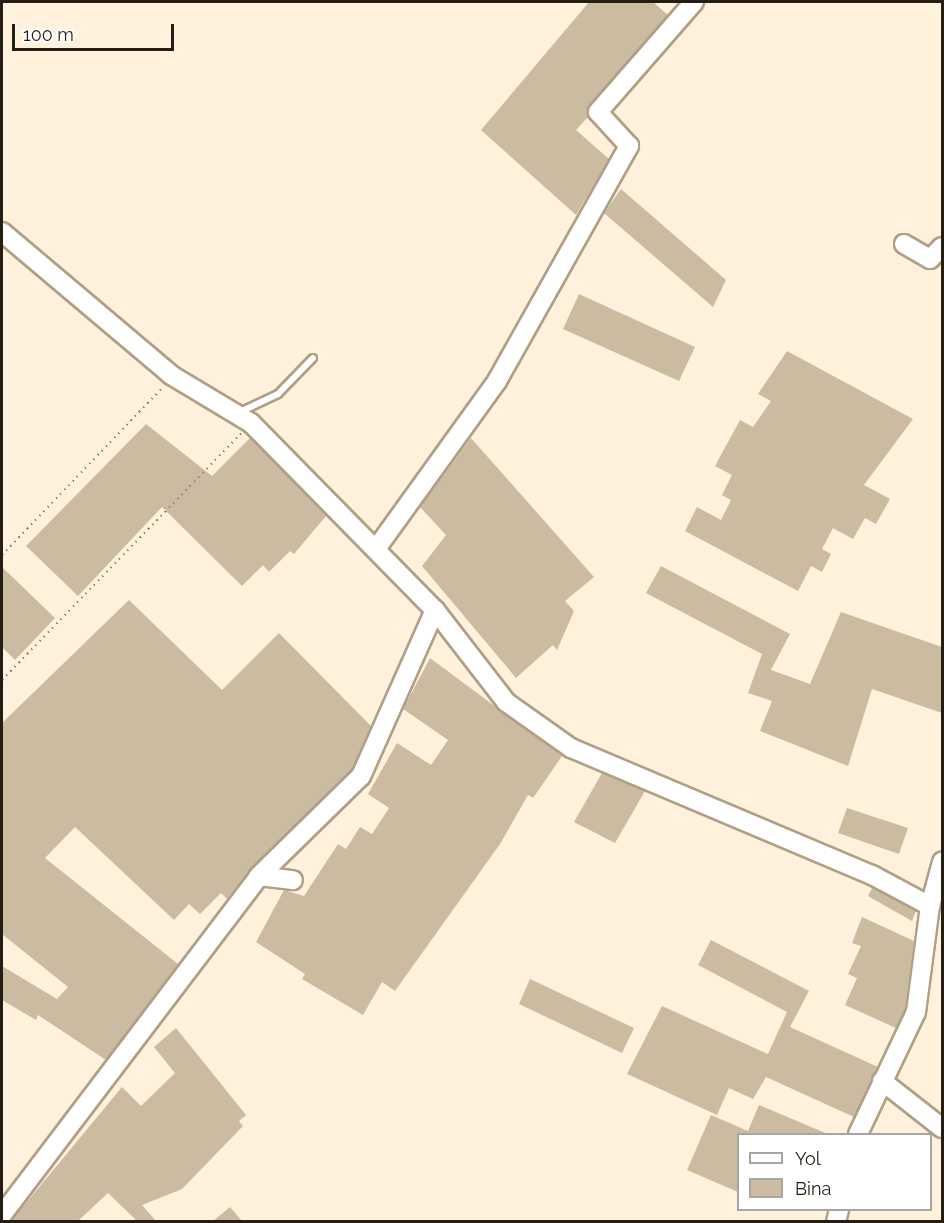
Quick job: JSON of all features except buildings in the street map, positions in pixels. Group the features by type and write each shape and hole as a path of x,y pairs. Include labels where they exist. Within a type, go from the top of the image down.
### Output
{"street":[{"path":"376,549 497,381 628,146 598,112 694,2"},
{"path":"2,232 171,375 244,418 435,610 506,702 571,748 872,875 930,906"},
{"path":"904,244 930,259 942,247"},
{"path":"2,1215 259,876 361,776 435,610"},
{"path":"858,1133 916,1012 930,906 942,862"},
{"path":"259,876 292,880"},
{"path":"882,1081 942,1128"}],"lane":[{"path":"244,418 278,394 313,358"}],"path":[{"path":"2,555 171,375"},
{"path":"2,680 244,418"}]}
